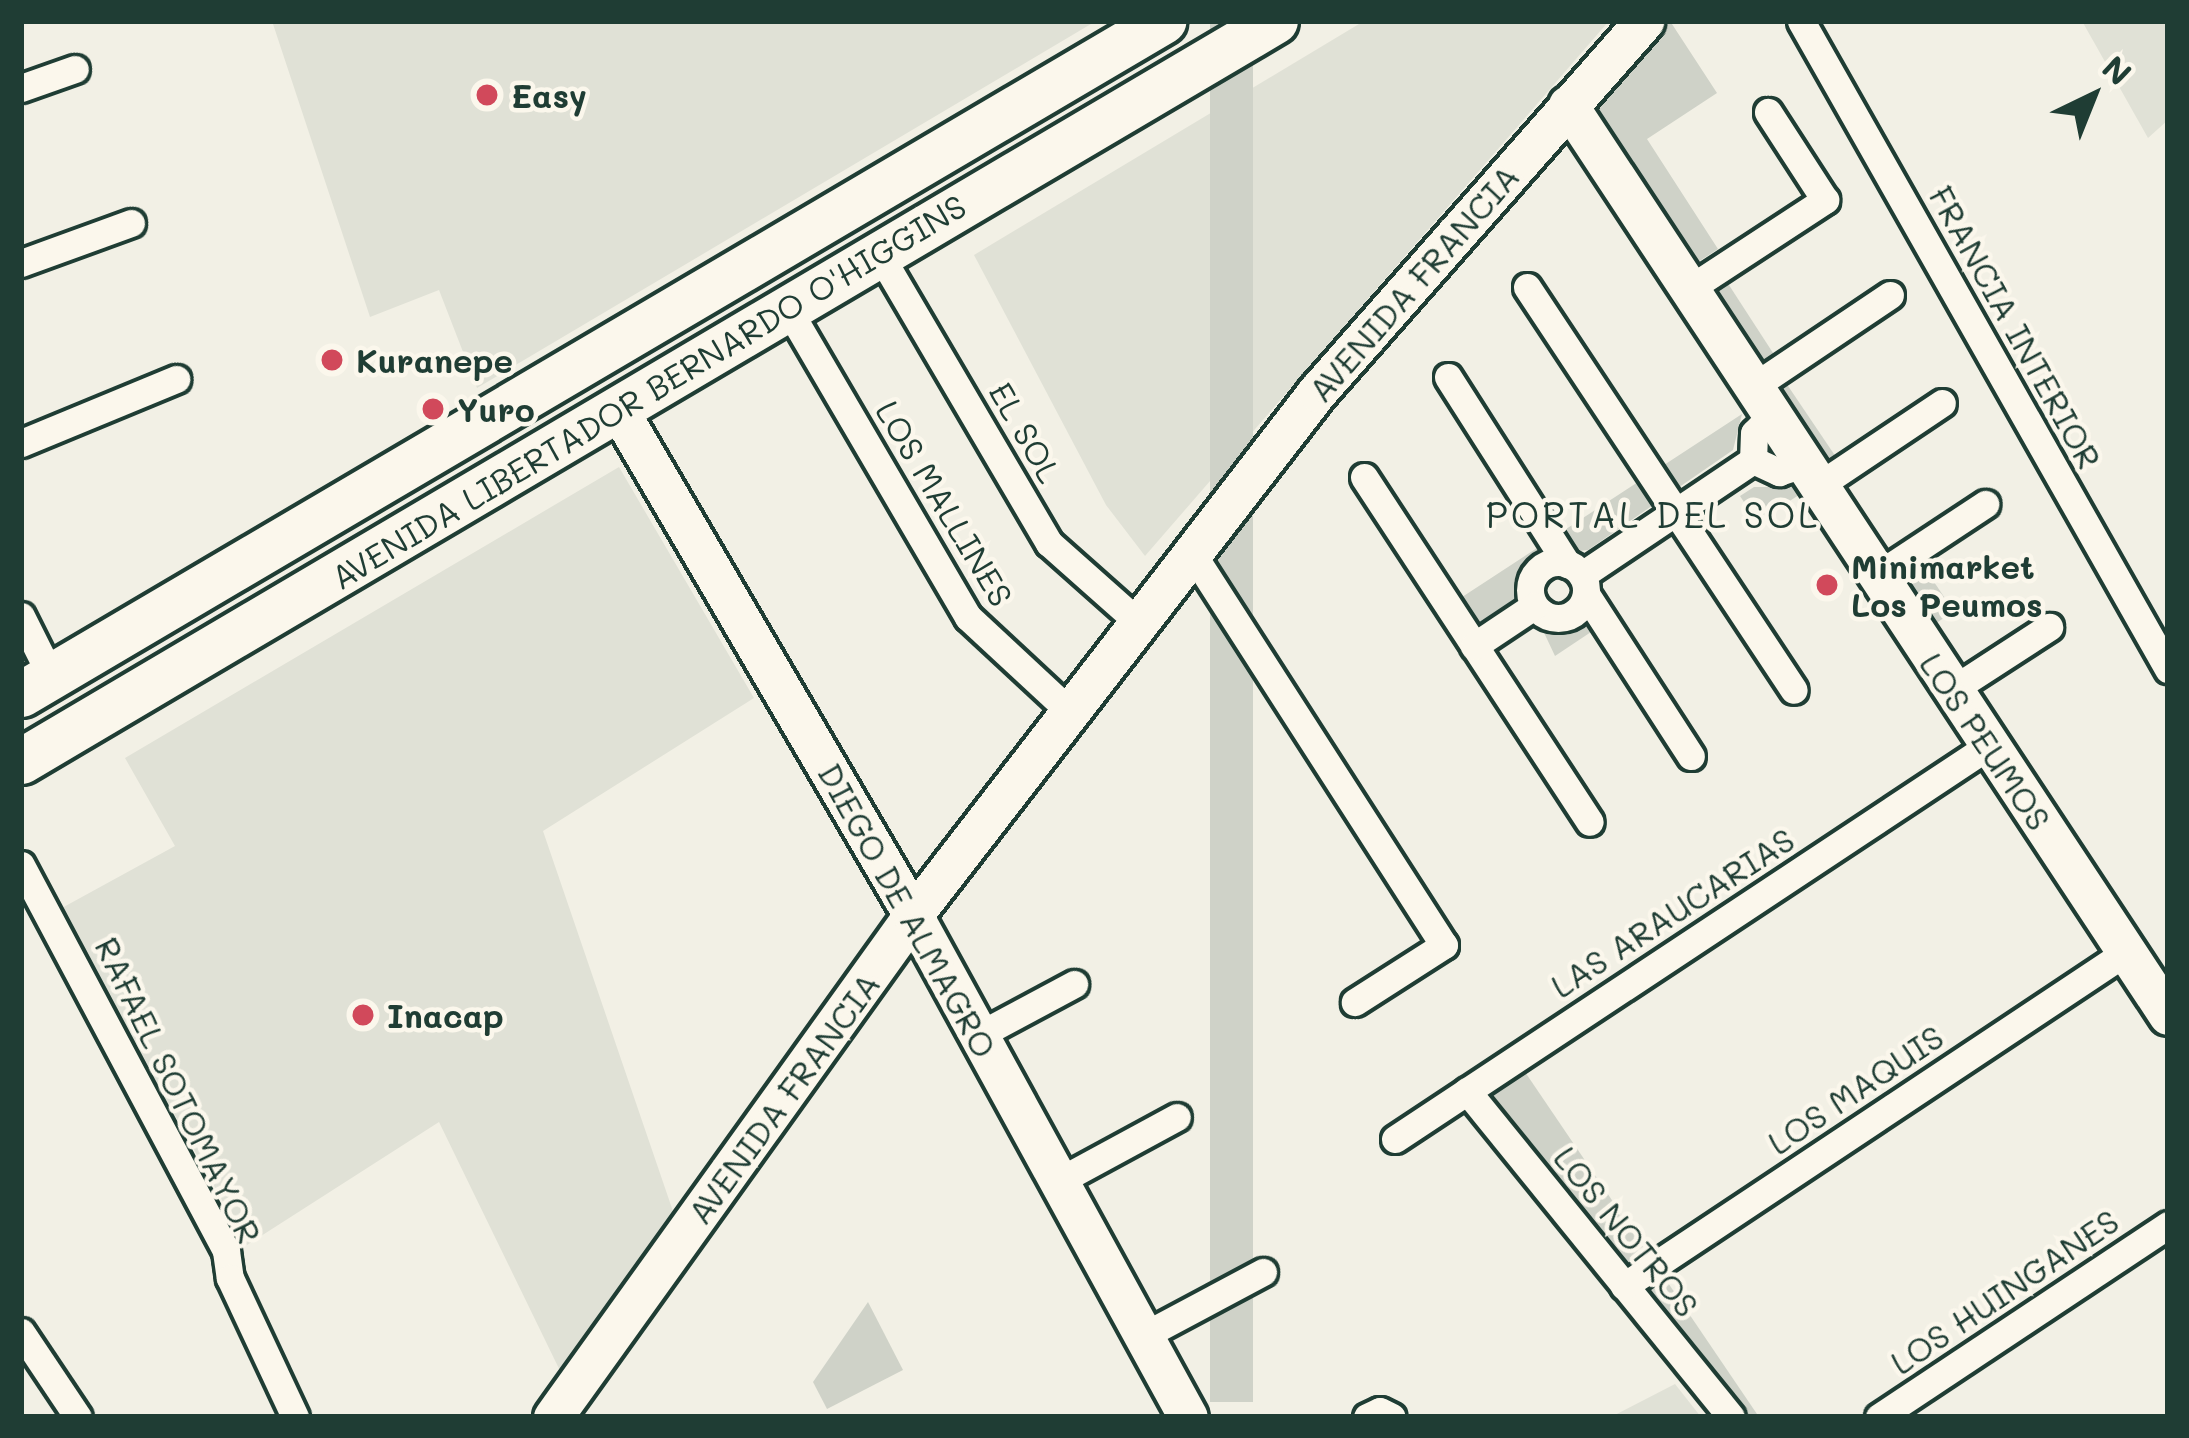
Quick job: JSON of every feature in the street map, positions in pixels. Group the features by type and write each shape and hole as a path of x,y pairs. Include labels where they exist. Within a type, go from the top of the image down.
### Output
{"main road":[{"name":"AVENIDA LIBERTADOR BERNARDO O'HIGGINS","path":"36,685 1163,21"},
{"name":"AVENIDA LIBERTADOR BERNARDO O'HIGGINS","path":"21,761 880,255 1258,26"}],"street":[{"name":"AVENIDA FRANCIA","path":"553,1417 913,915 1138,622 1375,321 1644,21"},
{"name":"FRANCIA INTERIOR","path":"1802,21 2168,669"},
{"path":"21,88 75,69"},
{"name":"LOS PEUMOS","path":"1568,105 2168,1015"},
{"path":"1689,290 1825,200 1768,112"},
{"path":"21,262 130,223"},
{"name":"EL SOL","path":"880,255 1049,543 1138,622"},
{"path":"1527,287 1794,690"},
{"path":"1753,460 1762,401 1890,295"},
{"name":"LOS MALLINES","path":"788,309 968,617 1070,711"},
{"path":"1448,377 1691,756"},
{"path":"21,443 176,379"},
{"path":"1753,460 1779,472 1810,475 1942,403"},
{"name":"DIEGO DE ALMAGRO","path":"618,409 913,915 1188,1417"},
{"path":"1534,606 1564,618 1578,578 1753,460"},
{"path":"1364,477 1590,822"},
{"path":"1876,576 1985,504"},
{"path":"1192,553 1444,945 1355,1002"},
{"path":"1534,606 1535,573 1578,578"},
{"path":"1474,646 1534,606"},
{"path":"21,616 36,685"},
{"path":"1952,690 2049,627"},
{"name":"LAS ARAUCARIAS","path":"1395,1139 1990,746"},
{"name":"RAFAEL SOTOMAYOR","path":"21,865 226,1251 230,1277 295,1417"},
{"name":"LOS MAQUIS","path":"1624,1286 2126,952"},
{"path":"979,1035 1074,984"},
{"name":"LOS NOTROS","path":"1466,1091 1731,1417"},
{"path":"1059,1181 1178,1117"},
{"name":"LOS HUINGANES","path":"1879,1417 2168,1225"},
{"path":"1143,1336 1263,1272"},
{"path":"21,1332 78,1417"}],"shaded area":[{"path":"272,21 1096,21 477,388 439,290 370,317"},
{"path":"1210,21 1253,21 1253,1402 1210,1402"},
{"path":"1364,21 1609,21 1145,556 1106,505 974,255"},
{"path":"1670,21 1717,93 1647,139 1718,249 1695,264 1597,109"},
{"path":"2082,21 2168,21 2168,120 2148,138"},
{"path":"1727,282 1775,357 1765,364 1716,289"},
{"path":"1784,380 1838,460 1830,465 1777,384"},
{"path":"1742,414 1733,450 1588,550 1544,555 1525,568 1518,607 1478,634 1456,601"},
{"name":"Inacap","path":"619,467 754,698 543,831 677,1223 565,1381 439,1122 247,1245 60,909 175,846 125,758"},
{"path":"1754,487 1798,487 1802,493 1757,522 1740,496"},
{"path":"1928,573 1954,611 1936,623 1911,585"},
{"path":"1539,622 1563,630 1584,623 1591,632 1555,656"},
{"path":"1523,1069 1759,1417 1745,1417 1482,1096"},
{"path":"868,1302 903,1370 827,1409 813,1382"},
{"path":"1675,1384 1701,1417 1611,1417"}],"place":[{"name":"Easy","path":"487,95"},
{"name":"Kuranepe","path":"332,360"},
{"name":"Yuro","path":"433,409"},
{"name":"Minimarket Los Peumos","path":"1827,585"},
{"name":"Inacap","path":"363,1015"}],"district":[{"name":"PORTAL DEL SOL","path":"1653,514"}]}
